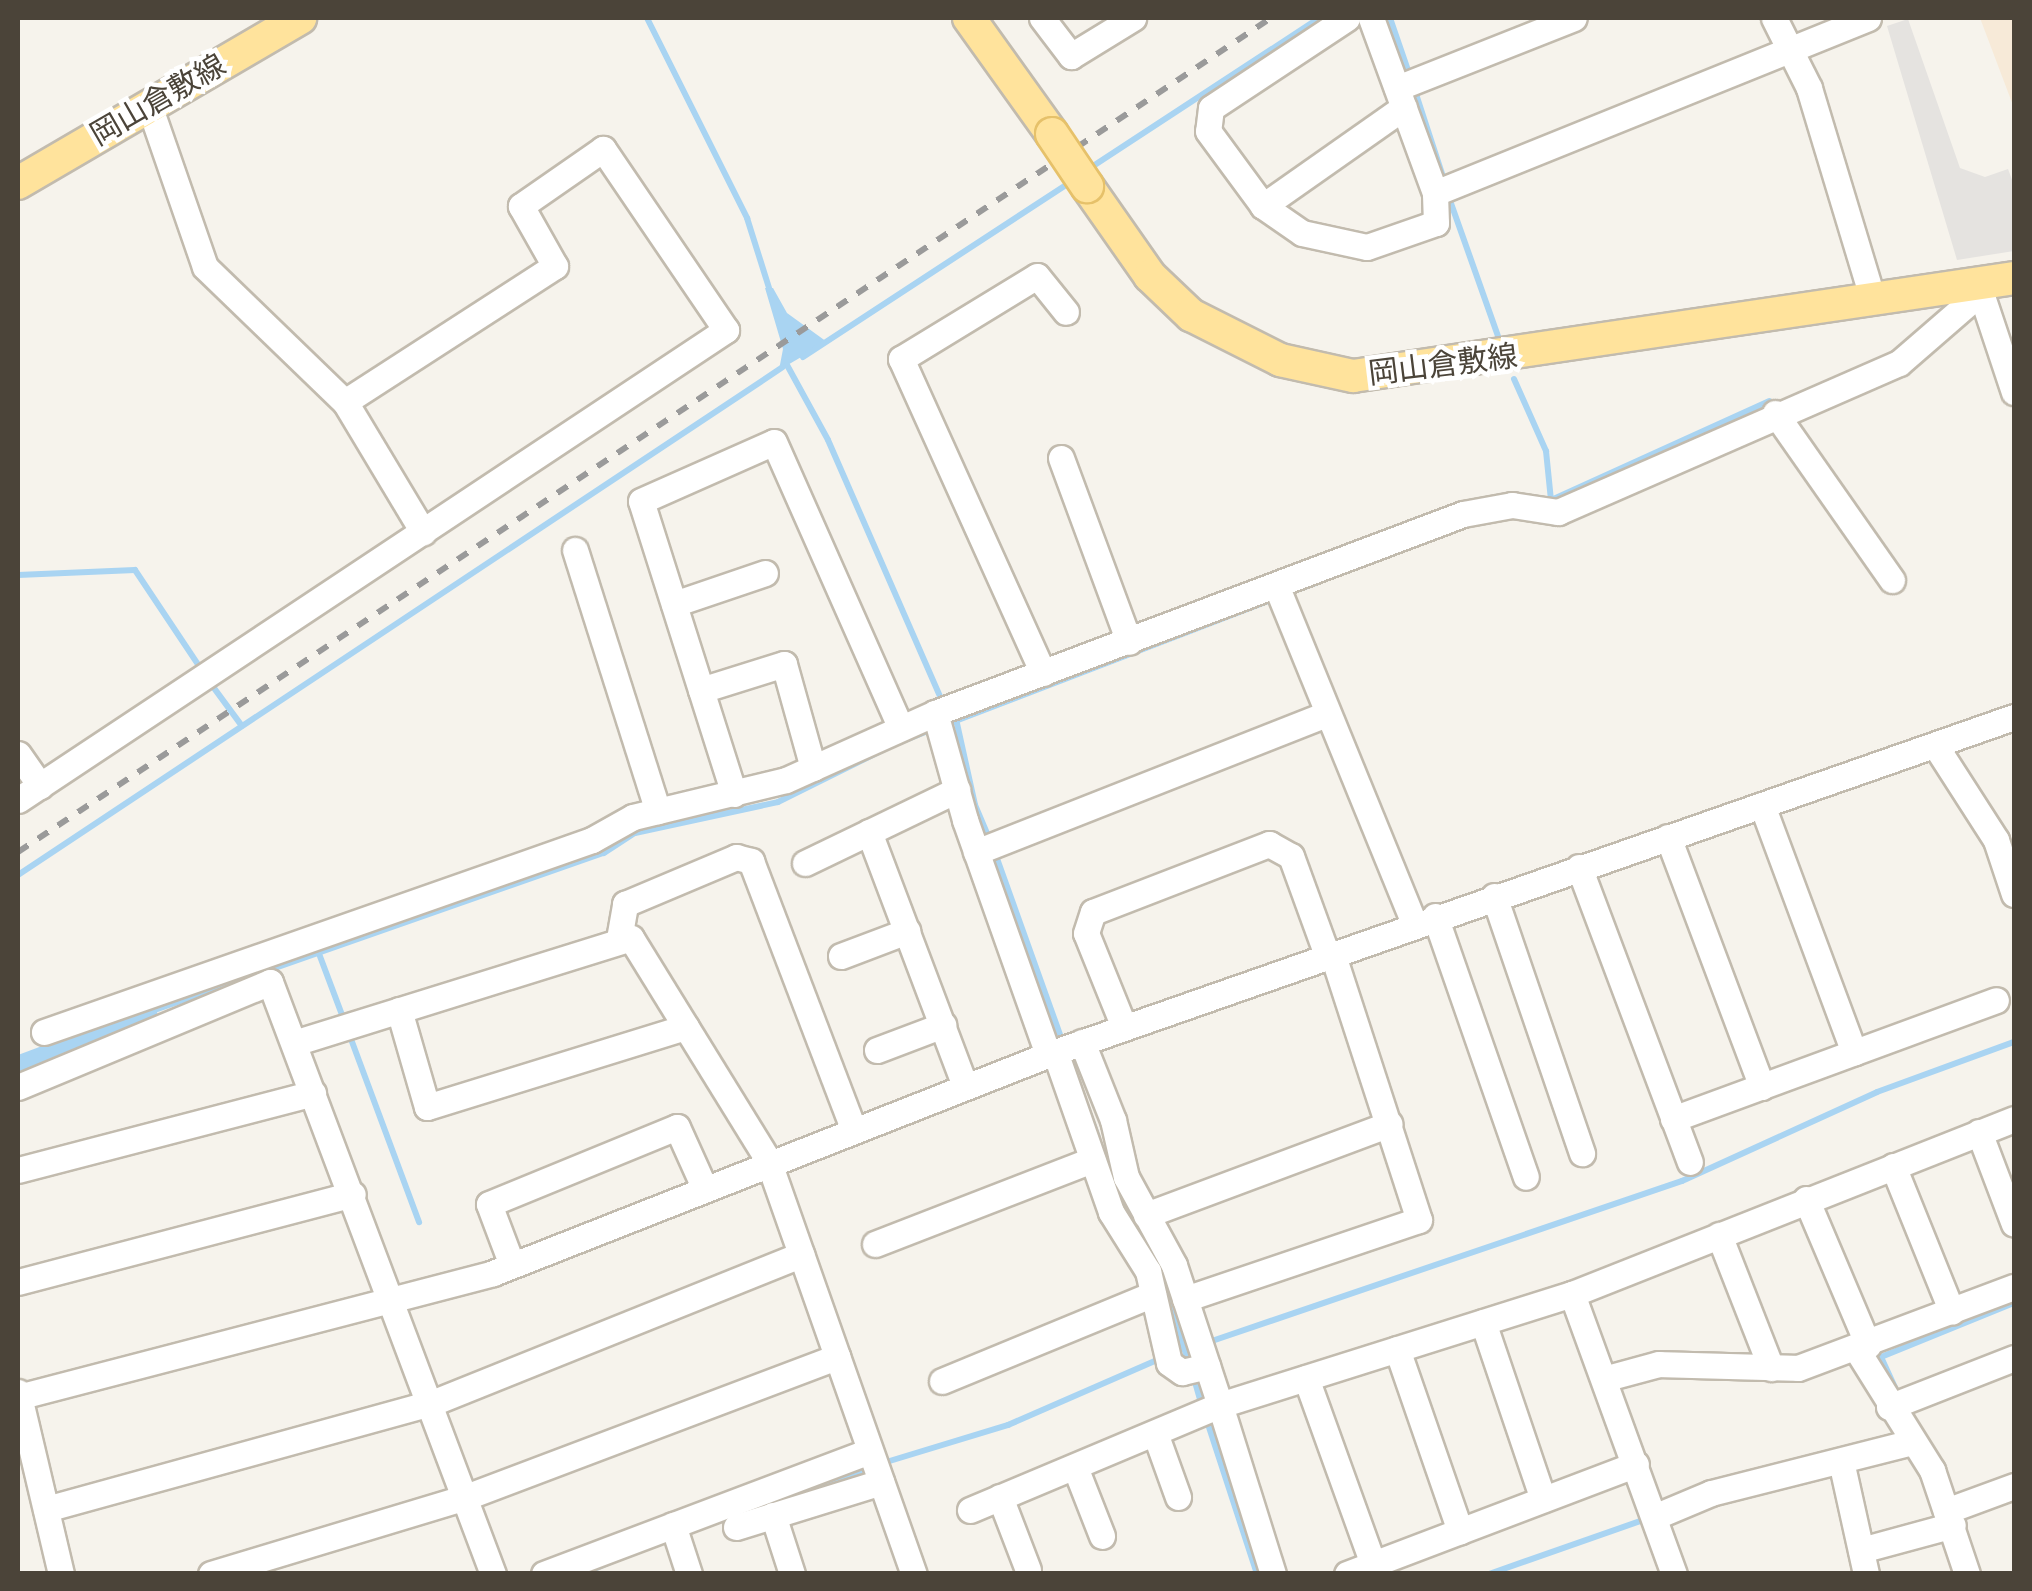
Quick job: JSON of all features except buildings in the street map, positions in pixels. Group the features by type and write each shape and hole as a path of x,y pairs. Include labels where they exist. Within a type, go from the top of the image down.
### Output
{"main road":[{"name":"岡山倉敷線","path":"18,183 300,18"},
{"name":"岡山倉敷線","path":"969,18 1150,276 1191,315 1280,360 1353,376 1979,288 2014,278"}],"street":[{"path":"1042,18 1071,56 1133,18"},
{"path":"1347,18 1211,108 1208,130 1263,206 1302,233 1367,248 1436,222 1443,189 1407,90 1371,18"},
{"path":"1263,206 1407,90 1574,18"},
{"path":"1774,18 1786,49 1809,88 1873,300"},
{"path":"1443,189 1868,18"},
{"path":"149,105 204,267 344,402 423,532"},
{"path":"18,754 28,793 726,330 604,150 521,206 555,266 344,402"},
{"path":"1043,673 901,359 1037,276 1066,312"},
{"path":"44,1032 658,811 734,794 812,768 900,727 943,716 1043,673 1280,592 1463,514 1533,509 1558,512 1775,413 1900,363 1979,288 2014,392"},
{"path":"1775,413 1892,580"},
{"path":"734,794 641,500 774,442 900,727"},
{"path":"1060,458 1129,642"},
{"path":"575,550 658,811"},
{"path":"674,604 765,574"},
{"path":"1280,592 1328,713 1424,920 1526,1177"},
{"path":"701,690 784,664 812,768"},
{"path":"988,847 1328,713"},
{"path":"943,716 957,790 988,847 1063,1049 1092,1160 1153,1294 1190,1359 1273,1574"},
{"path":"61,1574 18,1395 396,1303 512,1265 768,1160 1063,1049 2014,716"},
{"path":"1935,745 1996,840 2014,894"},
{"path":"805,863 957,790"},
{"path":"1762,805 1854,1052"},
{"path":"869,832 965,1086"},
{"path":"1668,837 1762,1087"},
{"path":"1124,1027 1086,933 1093,912 1269,844 1292,856 1390,1124 1419,1220 1185,1299"},
{"path":"619,939 624,904 736,857 751,861 853,1128"},
{"path":"1579,867 1690,1162"},
{"path":"1494,896 1582,1153"},
{"path":"842,956 907,931"},
{"path":"294,1043 631,938 768,1160 914,1574"},
{"path":"18,1087 270,982 396,1303 493,1574"},
{"path":"1673,1119 1996,1000"},
{"path":"398,1010 427,1108 686,1028"},
{"path":"877,1050 942,1026"},
{"path":"1063,1049 1113,1120 1126,1176 1185,1299 1190,1359"},
{"path":"18,1170 314,1093"},
{"path":"970,1510 1208,1410 1572,1294 2014,1119"},
{"path":"1146,1215 1390,1124"},
{"path":"512,1265 489,1204 678,1127 704,1187"},
{"path":"1980,1132 2014,1224"},
{"path":"875,1244 1092,1160"},
{"path":"1893,1166 1952,1312"},
{"path":"18,1282 353,1194"},
{"path":"1806,1200 1863,1348 1898,1404 1909,1443 1932,1470 1966,1574"},
{"path":"1719,1234 1771,1368"},
{"path":"46,1508 432,1403 801,1255"},
{"path":"1607,1378 1659,1364 1798,1368 1863,1348 2014,1288"},
{"path":"942,1381 1153,1294"},
{"path":"1572,1294 1607,1378 1674,1574"},
{"path":"1482,1322 1544,1499"},
{"path":"1397,1348 1460,1531"},
{"path":"211,1574 466,1498 837,1357"},
{"path":"1898,1404 2014,1358"},
{"path":"1306,1378 1373,1564"},
{"path":"1155,1433 1178,1497"},
{"path":"1654,1517 1711,1494 1909,1443"},
{"path":"1841,1461 1863,1562 2014,1486"},
{"path":"1347,1574 1636,1464"},
{"path":"736,1526 773,1516 876,1466"},
{"path":"544,1574 876,1466"},
{"path":"1075,1466 1102,1536"},
{"path":"1000,1498 1028,1570"},
{"path":"773,1516 792,1574"},
{"path":"675,1533 688,1574"}],"shaded area":[{"path":"1980,18 2014,18 2014,108"},
{"path":"1908,19 1960,168 1985,177 2008,169 2014,185 2014,251 1957,260 1887,26"}],"water":[{"path":"765,288 773,288 787,313 827,342 779,370 783,349"},
{"path":"154,1004 158,1015 18,1075 18,1055"}],"waterway":[{"path":"647,18 747,218 771,294"},
{"path":"1087,170 1319,18"},
{"path":"1390,18 1410,76"},
{"path":"1414,88 1444,180"},
{"path":"803,357 1073,180"},
{"path":"1447,192 1500,342"},
{"path":"787,365 828,440 942,701"},
{"path":"18,875 783,367"},
{"path":"1514,379 1546,451 1551,500"},
{"path":"1549,501 1769,401"},
{"path":"18,575 135,570 199,666"},
{"path":"1286,594 1316,583"},
{"path":"945,725 1274,599"},
{"path":"211,684 242,726"},
{"path":"956,719 975,805 990,841"},
{"path":"898,743 933,729"},
{"path":"149,1012 604,853 635,833 778,802 887,748"},
{"path":"995,853 1063,1043"},
{"path":"318,951 344,1020"},
{"path":"348,1031 419,1222"},
{"path":"1206,1343 1682,1181 1877,1092 2014,1042"},
{"path":"1085,1102 1098,1137"},
{"path":"1116,1191 1158,1268"},
{"path":"1163,1284 1189,1363"},
{"path":"1898,1394 1881,1357 2014,1303"},
{"path":"883,1463 1008,1425 1161,1358"},
{"path":"1193,1375 1202,1406"},
{"path":"1206,1418 1257,1574"},
{"path":"775,1500 872,1467"},
{"path":"1489,1574 1643,1520"},
{"path":"582,1574 613,1561"}],"railway":[{"path":"18,852 1271,18"}]}
